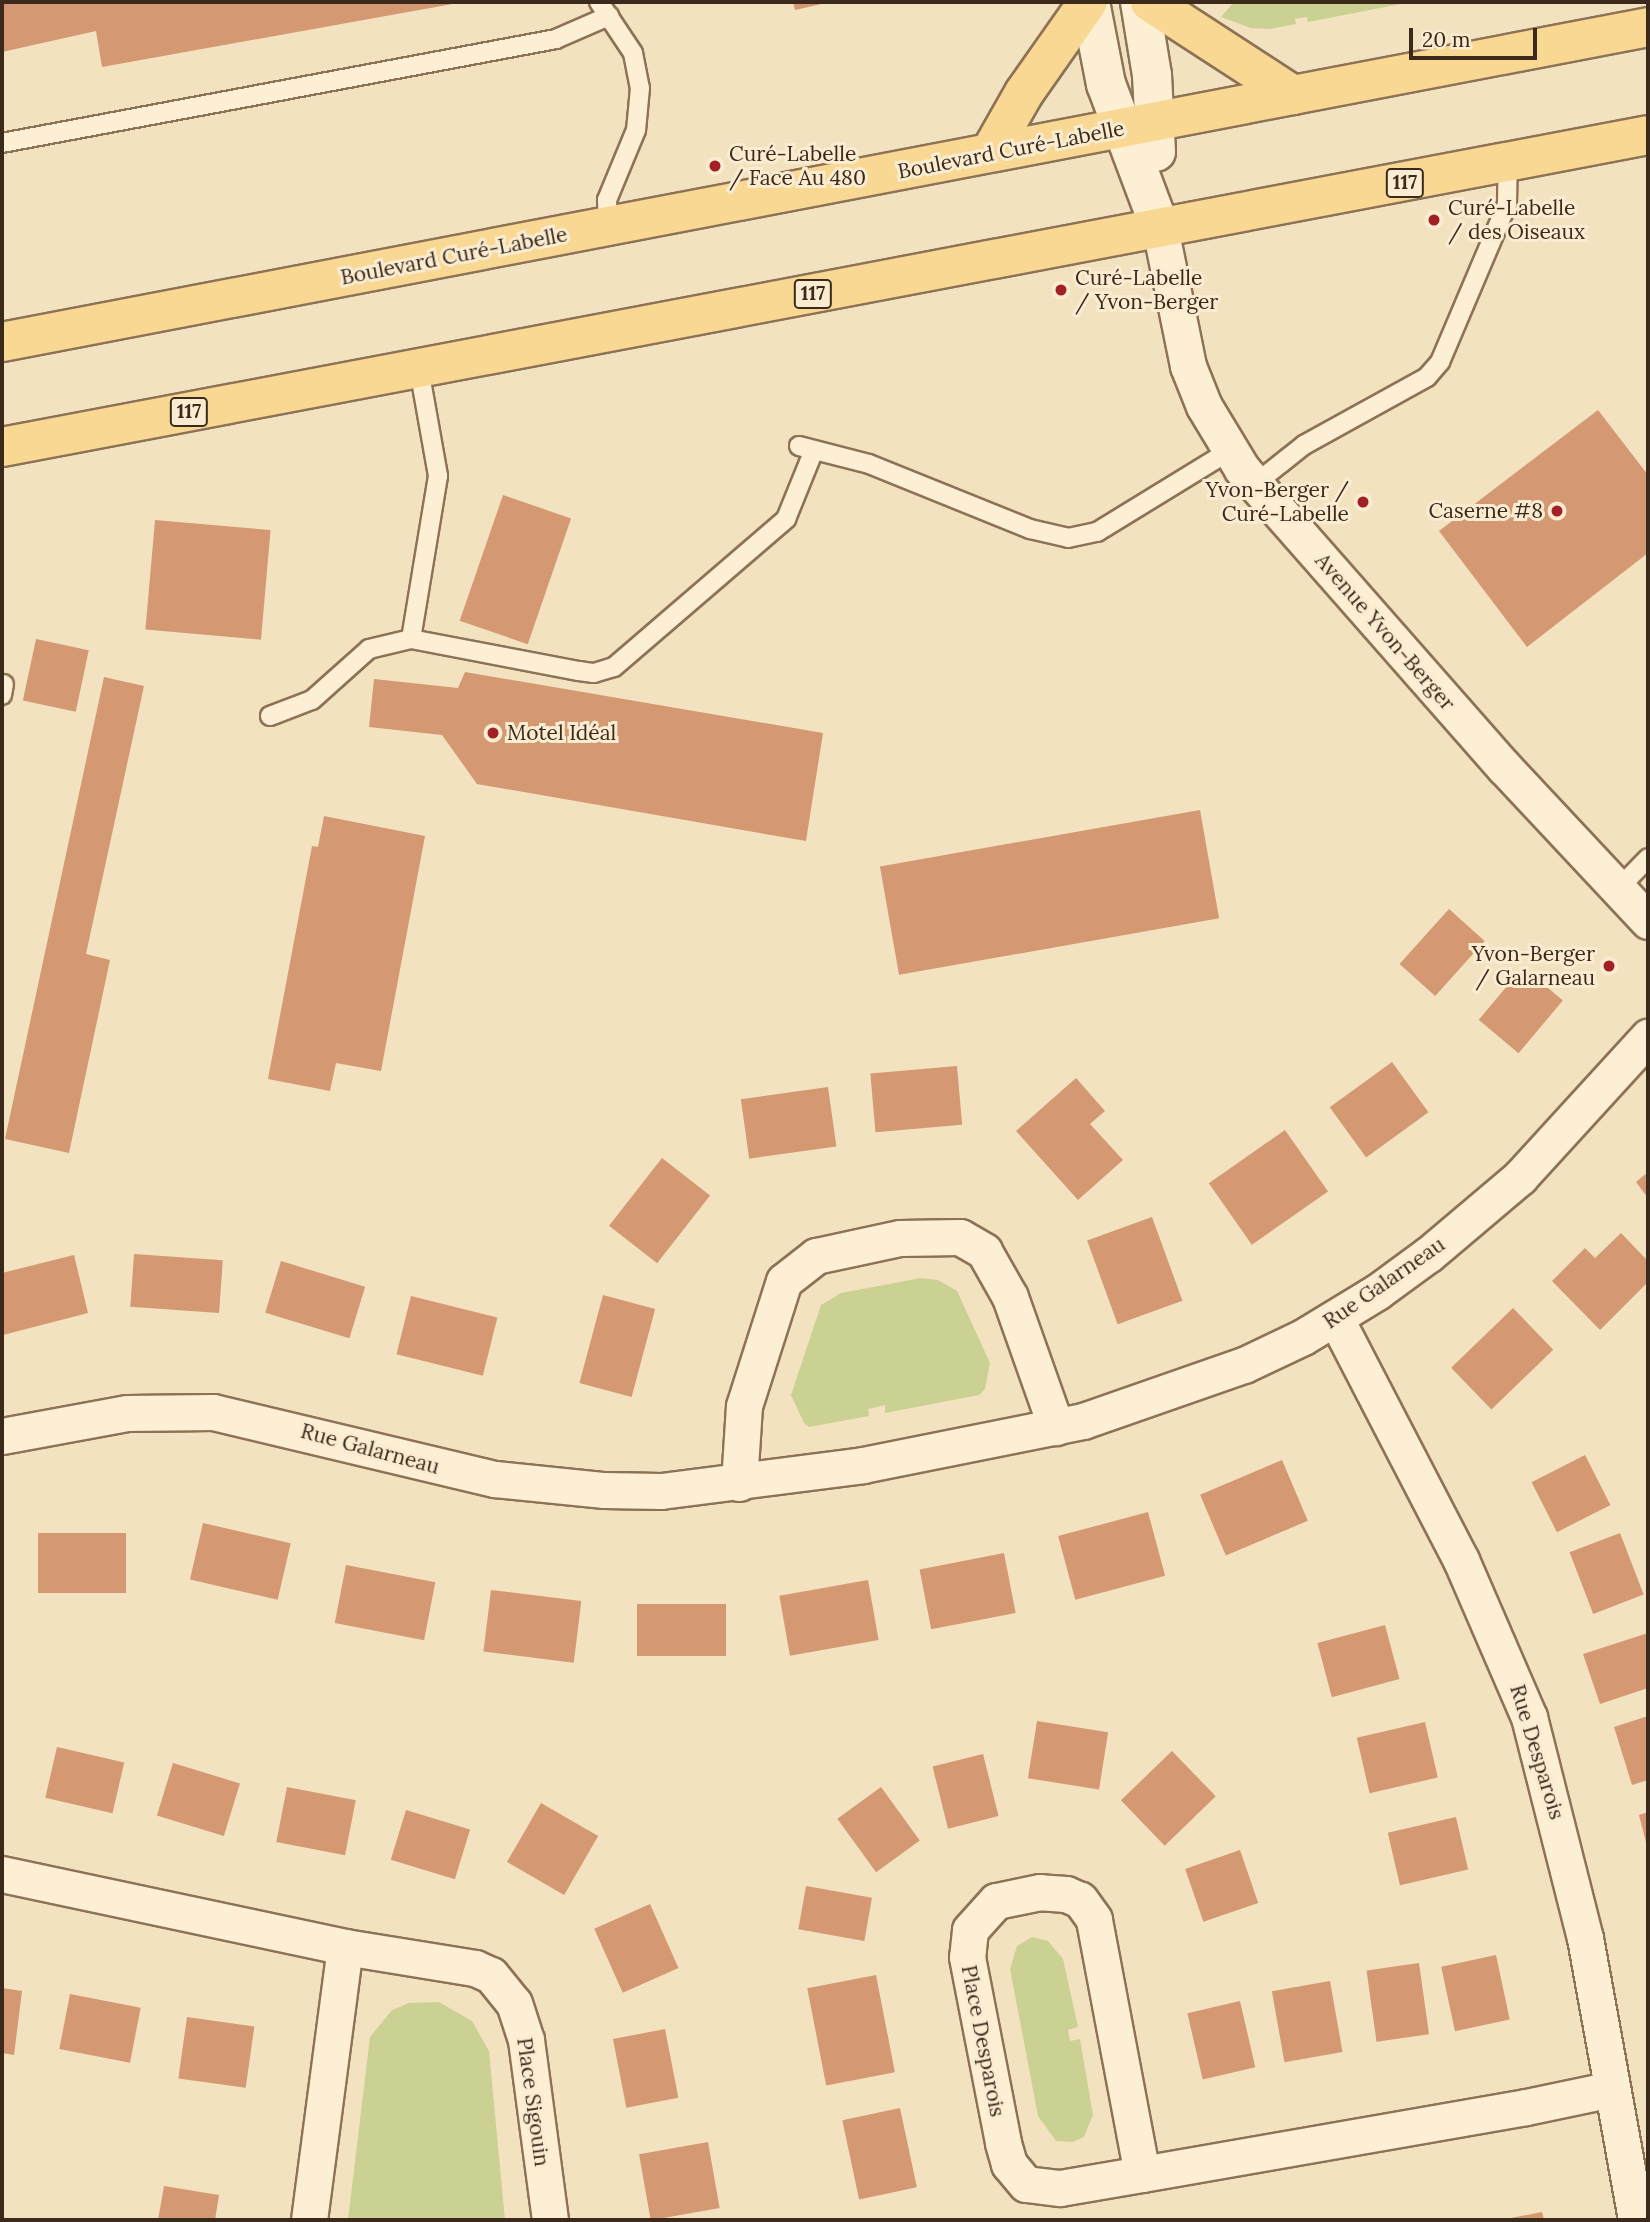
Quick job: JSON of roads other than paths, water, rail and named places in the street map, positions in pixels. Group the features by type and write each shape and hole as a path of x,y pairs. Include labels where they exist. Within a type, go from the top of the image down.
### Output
{"main road":[{"path":"991,151 1024,93 1053,59 1089,2"},
{"path":"1150,2 1293,95"},
{"name":"Boulevard Curé-Labelle","path":"2,342 1648,27"},
{"name":"117","path":"2,447 1160,228 1508,165 1648,135"}],"street":[{"path":"1089,2 1106,84 1139,126"},
{"path":"1140,2 1152,75 1139,126 1160,228"},
{"name":"Avenue Yvon-Berger","path":"1160,228 1188,366 1204,406 1229,450 1255,485 1648,921"},
{"name":"Rue Galarneau","path":"2,1436 117,1414 213,1412 495,1479 617,1490 740,1483 1056,1427 1195,1385 1336,1319 1429,1254 1498,1197 1576,1120 1648,1037"},
{"path":"740,1483 744,1406 784,1281 816,1256 900,1238 960,1237 984,1251 1010,1297 1056,1427"},
{"name":"Rue Desparois","path":"1336,1319 1461,1560 1529,1717 1570,1870 1636,2220"},
{"name":"Place Sigouin","path":"2,1874 345,1947 475,1968 505,1987 526,2040 550,2220"},
{"name":"Place Desparois","path":"1142,2174 1094,1919 1080,1900 1066,1894 1040,1892 996,1901 970,1930 967,1957 1009,2164 1026,2184 1045,2188 1142,2174 1612,2088"},
{"path":"309,2220 345,1947"}],"lane":[{"path":"2,144 556,39 604,9 633,53 640,88 636,130 607,200 608,227"},
{"path":"1255,485 1304,445 1427,377 1440,362 1507,204 1508,165"},
{"path":"411,639 438,475 419,369"},
{"path":"270,716 312,700 369,649 411,639 587,672 614,667 786,520 806,448 869,464 1030,530 1068,538 1097,532 1229,450"},
{"path":"1618,889 1648,858"}],"place":[{"name":"Curé-Labelle / Face Au 480","path":"715,166"},
{"name":"Curé-Labelle / des Oiseaux","path":"1434,220"},
{"name":"Curé-Labelle / Yvon-Berger","path":"1061,290"},
{"name":"Yvon-Berger / Curé-Labelle","path":"1363,502"},
{"name":"Caserne #8","path":"1557,511"},
{"name":"Motel Idéal","path":"493,733"},
{"name":"Yvon-Berger / Galarneau","path":"1609,966"}]}
